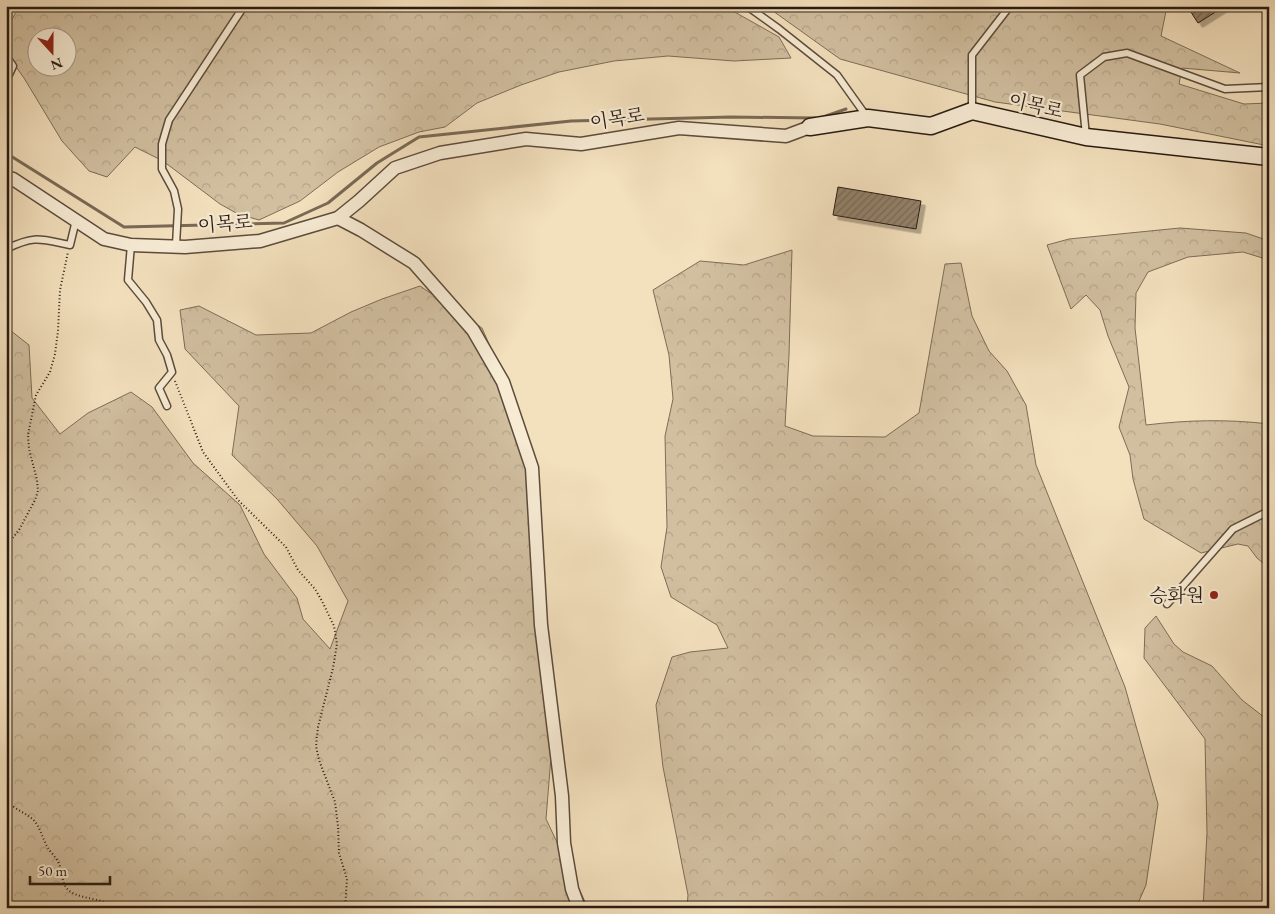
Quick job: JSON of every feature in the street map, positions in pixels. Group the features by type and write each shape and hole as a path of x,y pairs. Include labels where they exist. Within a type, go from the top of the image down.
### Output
{"street":[{"name":"이목로","path":"6,177 13,179 104,239 130,244 176,245 185,247 260,241 338,218 395,168 440,153 526,139 581,144 679,128 786,136 810,127 868,118 931,126 972,111 1086,137 1269,157"},
{"path":"338,218 414,262 473,330 503,382 532,468 542,625 562,796 564,843 572,889 580,908"}],"lane":[{"path":"176,245 178,209 174,191 162,169 162,144 169,120 244,6"},
{"path":"747,6 837,76 868,118"},
{"path":"972,111 972,55 1010,6"},
{"path":"1086,137 1080,75 1104,57 1127,54 1225,89 1269,87"},
{"path":"6,56 13,66 6,81"},
{"path":"6,248 36,238 70,245 76,220"},
{"path":"130,244 128,280 146,302 157,320 159,340 167,355 172,372 159,388 167,406"},
{"path":"1167,604 1233,530 1269,511"}],"path":[{"path":"6,546 20,530 38,490 29,449 28,435 36,395 50,372 55,354 60,290 70,245"},
{"path":"172,372 202,452 238,500 286,547 298,570 315,589 334,626 337,644 318,727 316,746 318,760 335,802 339,853 347,879 345,908"},
{"path":"6,799 15,810 28,815 36,823 48,849 59,863 63,881 68,891 104,902 106,908"}],"green space":[{"path":"26,6 724,6 779,37 791,58 734,61 668,56 614,61 559,72 477,103 445,127 419,132 379,147 338,172 300,201 259,220 238,214 220,204 163,161 135,147 107,177 89,171 62,141 9,57 6,44 6,30 16,12"},
{"path":"766,6 1167,6 1161,36 1240,73 1182,68 1179,84 1244,104 1269,103 1269,146 1160,124 995,102 840,59"},
{"path":"1180,228 1246,233 1269,241 1269,260 1243,252 1188,257 1148,272 1136,293 1135,328 1146,425 1208,421 1269,424 1269,568 1257,558 1248,546 1238,544 1201,553 1144,519 1133,479 1130,455 1119,427 1129,387 1108,336 1100,310 1086,295 1071,309 1047,245 1069,239"},
{"path":"792,250 785,426 813,436 885,437 919,413 945,264 961,263 972,316 989,351 1007,371 1026,405 1036,465 1125,687 1158,804 1146,885 1136,908 687,908 688,895 663,767 656,705 672,657 690,652 728,648 717,625 671,597 661,567 667,527 665,436 673,399 669,355 653,290 700,261 744,265"},
{"path":"420,286 482,328 520,415 535,508 551,757 546,819 588,908 6,908 6,327 29,345 32,398 60,434 88,413 131,392 152,407 193,463 240,505 264,554 297,598 303,619 330,649 348,601 317,546 277,499 232,455 239,406 185,349 180,310 199,306 256,335 311,333 351,312"},
{"path":"1156,616 1174,644 1183,652 1212,666 1242,700 1269,721 1269,908 1203,908 1207,833 1205,739 1144,658 1145,628"}],"building":[{"path":"1187,6 1225,6 1198,23"},
{"path":"838,187 921,201 916,229 833,215"}],"waterway":[{"path":"823,117 846,109"},
{"path":"6,153 124,227 284,223 328,203 377,163 419,137 571,121 731,117 815,118"}],"place":[{"name":"승화원","path":"1214,595"}]}
